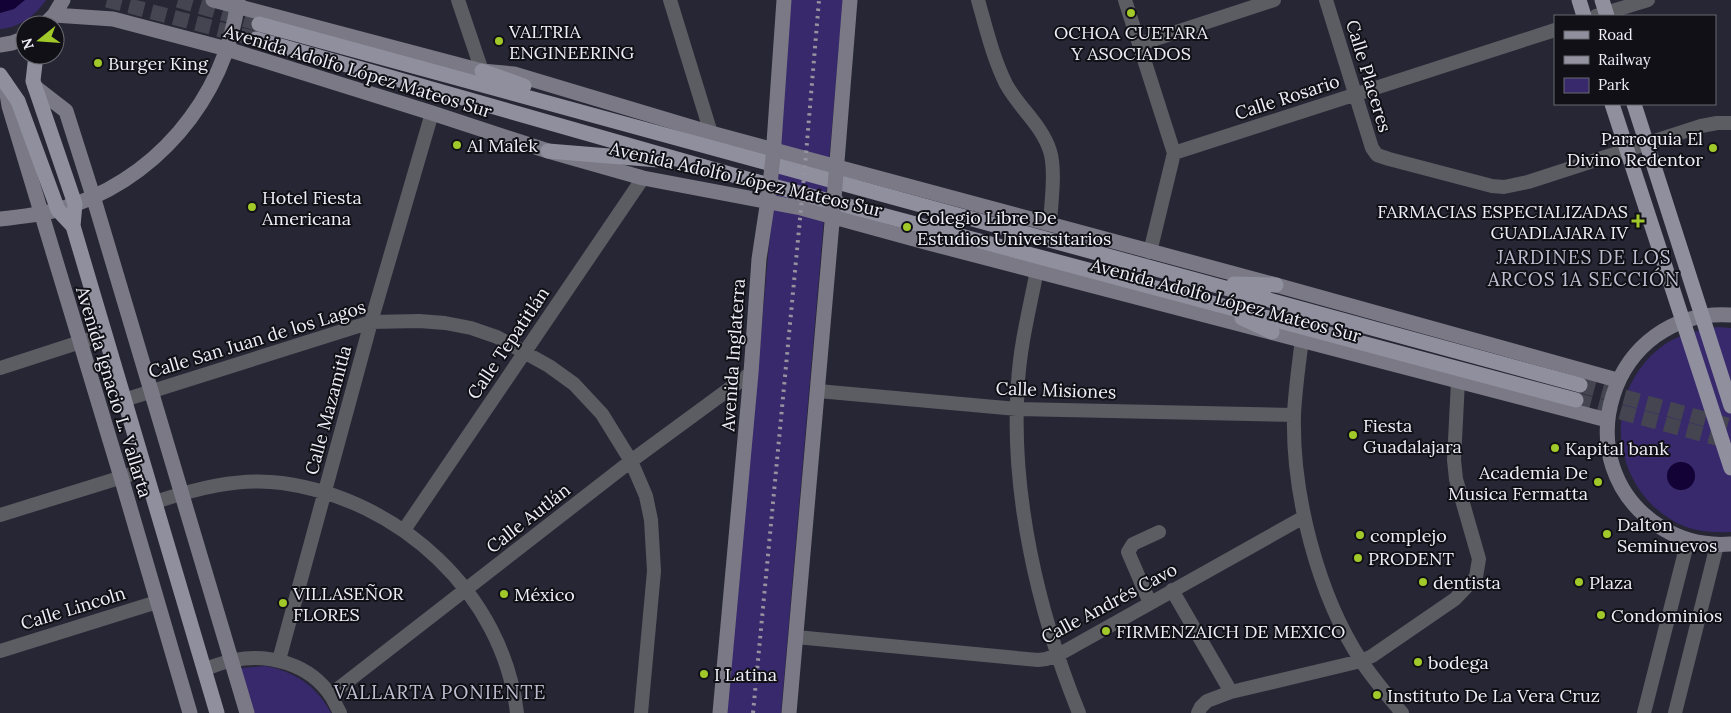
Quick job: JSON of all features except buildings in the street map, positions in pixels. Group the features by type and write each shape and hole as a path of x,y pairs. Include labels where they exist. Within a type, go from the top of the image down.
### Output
{"main road":[{"path":"52,15 63,0"},
{"name":"Avenida Adolfo López Mateos Sur","path":"213,0 238,3 482,71 514,74 773,153 1050,224 1617,380"},
{"name":"Avenida Inglaterra","path":"720,713 751,373 759,259 769,197 773,153 784,0"},
{"path":"789,713 850,0"},
{"path":"1579,0 1584,15"},
{"path":"0,219 42,214 76,204 118,184 142,167 175,138 206,97 222,63 238,3"},
{"name":"Avenida Adolfo López Mateos Sur","path":"65,20 113,19 227,49 643,178 769,197 833,213 925,242 1607,420"},
{"name":"Avenida Adolfo López Mateos Sur","path":"257,31 675,136 1210,283 1578,392 1207,301 694,164 257,31"},
{"path":"0,45 15,42"},
{"name":"Avenida Ignacio L. Vallarta","path":"35,65 33,79 35,87 76,204 73,226 217,713"},
{"path":"482,71 512,82 623,114 675,136"},
{"name":"Avenida Ignacio L. Vallarta","path":"3,78 18,101 58,210 73,226"},
{"name":"Avenida Ignacio L. Vallarta","path":"3,78 9,106 190,713"},
{"name":"Avenida Ignacio L. Vallarta","path":"35,87 66,111 247,713"},
{"path":"1612,105 1731,468"},
{"path":"1634,105 1731,406"},
{"path":"548,150 694,164"},
{"path":"1210,283 1276,285"},
{"path":"1207,301 1272,332"},
{"path":"1724,545 1688,540 1670,533 1654,523 1639,510 1626,495 1610,459 1607,440 1607,420 1617,380 1632,357 1652,338 1683,321 1702,316 1731,315"}],"street":[{"path":"458,0 482,71"},
{"path":"670,0 711,133"},
{"path":"978,0 998,65 1007,84 1038,127 1051,153 1050,224"},
{"path":"1125,0 1174,153 1150,252"},
{"path":"1140,44 1274,0"},
{"name":"Calle Placeres","path":"1326,0 1372,148 1377,155 1492,186 1504,187 1522,183 1701,126 1731,123"},
{"path":"1603,11 1648,0"},
{"name":"Calle Rosario","path":"1174,153 1554,30"},
{"name":"Calle Mazamitla","path":"279,660 370,322 432,113"},
{"name":"Calle Tepatitlán","path":"404,530 643,178"},
{"path":"1037,270 1018,381 1019,472 1040,593 1058,654 1080,713"},
{"name":"Calle San Juan de los Lagos","path":"124,400 370,322 403,320 445,323 471,328 497,337 549,366 574,384 602,414 631,461 646,496 652,520 654,570 641,713"},
{"path":"0,368 105,334"},
{"path":"1302,339 1294,415 1297,466 1304,517 1326,590 1342,626 1361,661 1402,713"},
{"name":"Calle Autlán","path":"330,695 631,461 751,373"},
{"path":"1198,713 1207,701 1231,692 1361,661 1372,656 1456,599 1476,577 1479,559 1456,479 1454,460 1458,381"},
{"name":"Calle Misiones","path":"818,391 1017,410 1294,415"},
{"path":"0,515 145,470"},
{"path":"154,502 228,484 280,482 325,494 365,508 404,530 443,563 466,590 497,639 508,670 517,713"},
{"name":"Calle Andrés Cavo","path":"796,638 1046,660 1304,517"},
{"path":"1150,603 1128,552 1133,544 1159,532"},
{"path":"1644,713 1688,540"},
{"path":"1676,713 1724,545"},
{"path":"1172,590 1231,692"},
{"name":"Calle Lincoln","path":"0,650 157,602"},
{"path":"204,669 231,660 252,658 279,660 303,670 318,681 330,695 340,713"}],"green space":[{"path":"0,0 46,0 32,15 15,15 15,26 0,29"},
{"path":"791,0 843,0 781,713 727,713"},
{"path":"1717,327 1731,328 1731,532 1710,532 1689,528 1669,519 1653,506 1640,490 1630,472 1623,452 1621,432 1622,411 1628,390 1635,376 1650,356 1663,345 1676,338"},
{"path":"265,666 276,668 304,681 319,695 331,713 253,713 240,671 242,668"}],"shaded area":[{"path":"0,0 25,0 14,9 0,13"},
{"path":"1681,462 1691,466 1695,476 1691,486 1681,490 1671,486 1667,476 1671,466"}],"tunnel":[{"path":"107,0 256,39"},
{"path":"178,0 259,24"},
{"path":"1580,385 1731,426"},
{"path":"1576,400 1731,442"}],"railway":[{"path":"753,713 819,0"}],"place":[{"name":"OCHOA CUETARA Y ASOCIADOS","path":"1131,13"},
{"name":"VALTRIA ENGINEERING","path":"499,41"},
{"name":"Burger King","path":"98,63"},
{"name":"Al Malek","path":"457,145"},
{"name":"Parroquia El Divino Redentor","path":"1713,148"},
{"name":"Hotel Fiesta Americana","path":"252,207"},
{"name":"FARMACIAS ESPECIALIZADAS GUADLAJARA IV","path":"1638,221"},
{"name":"Colegio Libre De Estudios Universitarios","path":"907,227"},
{"name":"Fiesta Guadalajara","path":"1353,435"},
{"name":"Kapital bank","path":"1555,448"},
{"name":"Academia De Musica Fermatta","path":"1598,482"},
{"name":"Dalton Seminuevos","path":"1607,534"},
{"name":"complejo","path":"1360,535"},
{"name":"PRODENT","path":"1358,558"},
{"name":"dentista","path":"1423,582"},
{"name":"Plaza","path":"1579,582"},
{"name":"México","path":"504,594"},
{"name":"VILLASEÑOR FLORES","path":"283,603"},
{"name":"Condominios","path":"1601,615"},
{"name":"FIRMENZAICH DE MEXICO","path":"1106,631"},
{"name":"bodega","path":"1418,662"},
{"name":"I Latina","path":"704,674"},
{"name":"Instituto De La Vera Cruz","path":"1377,695"}],"district":[{"name":"JARDINES DE LOS ARCOS 1A SECCIÓN","path":"1584,268"},
{"name":"VALLARTA PONIENTE","path":"440,692"}]}
